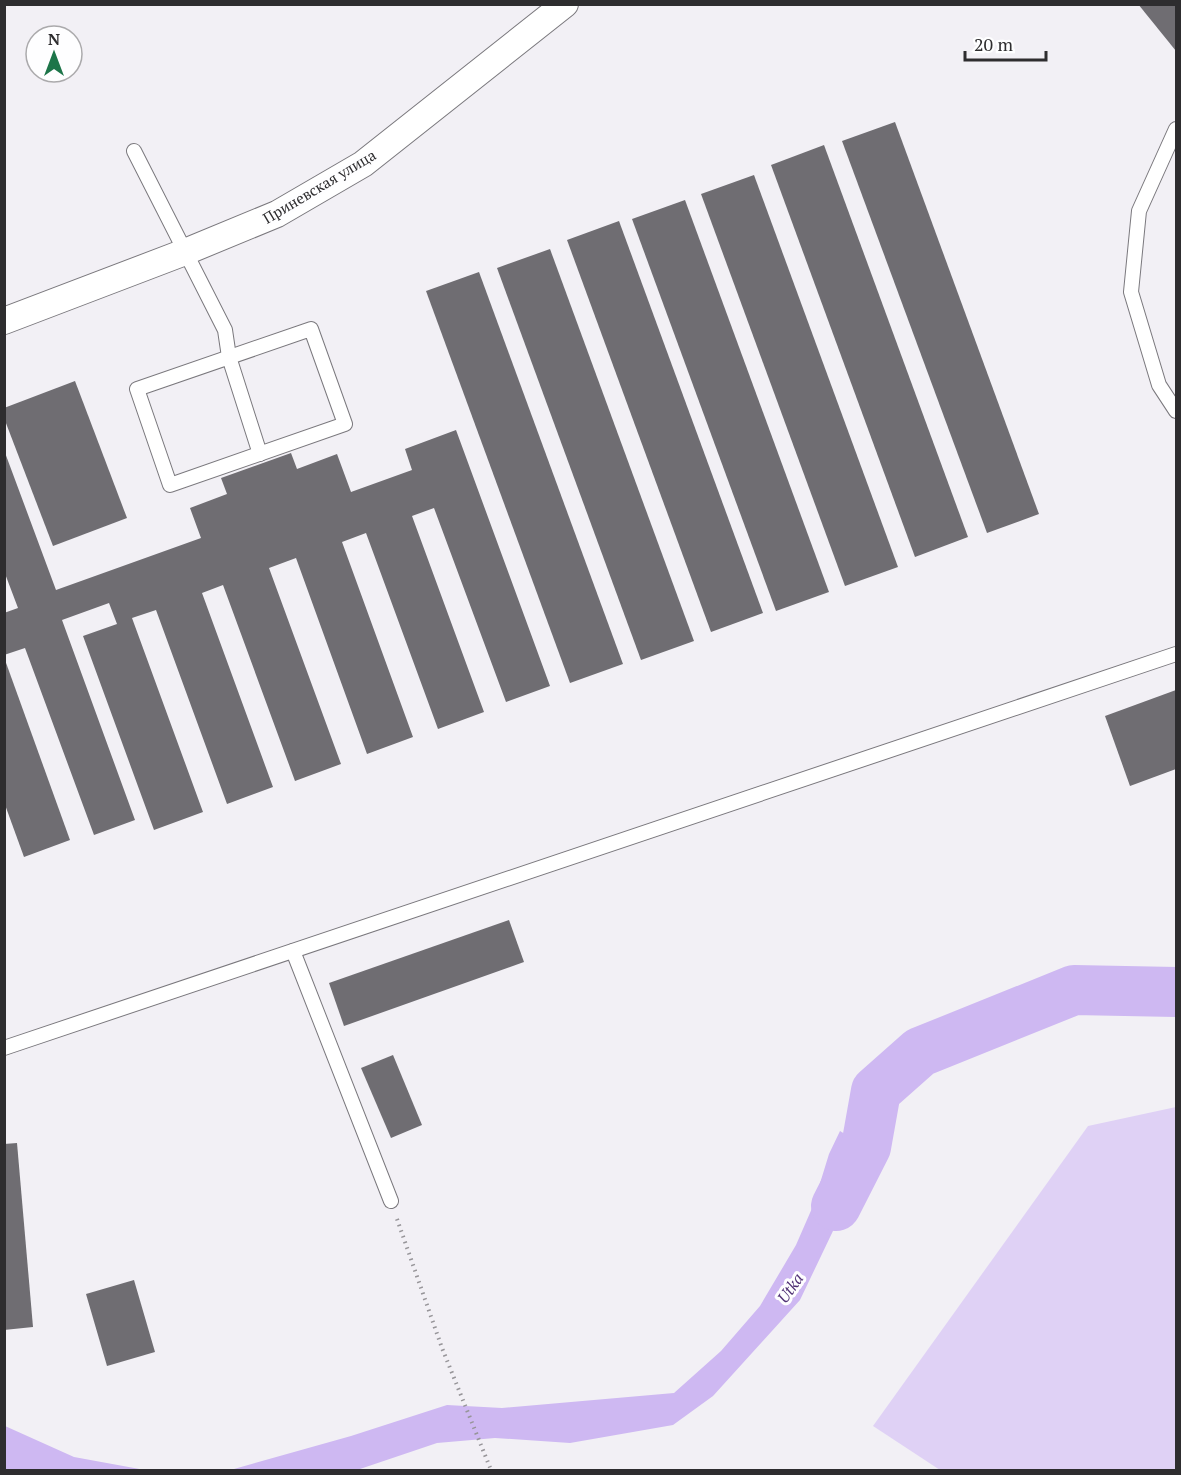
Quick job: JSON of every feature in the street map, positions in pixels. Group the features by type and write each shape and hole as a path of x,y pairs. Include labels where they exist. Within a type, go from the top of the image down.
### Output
{"street":[{"name":"Приневская улица","path":"4,321 185,252 277,214 363,164 565,4"}],"lane":[{"path":"1176,129 1139,211 1131,292 1159,385 1176,411"},
{"path":"134,151 225,330 229,357 260,454"},
{"path":"311,328 345,424 260,454 170,485 136,390 311,328"},
{"path":"4,1048 1176,654"},
{"path":"293,951 391,1201"}],"path":[{"path":"391,1201 460,1396 491,1470"}],"shaded area":[{"path":"1176,1107 1176,1470 940,1470 873,1426 1088,1126"}],"water":[{"path":"840,1131 866,1147 875,1156 843,1210 800,1300 713,1396 673,1425 570,1443 495,1438 437,1443 357,1470 199,1470 234,1469 351,1436 447,1405 502,1408 674,1393 721,1351 760,1306 796,1245 813,1206 829,1154"},
{"path":"5,1426 74,1457 145,1470 5,1470"}],"building":[{"path":"1138,4 1176,4 1176,51"},
{"path":"895,122 1039,514 987,533 842,141"},
{"path":"824,145 968,537 915,557 771,165"},
{"path":"754,175 898,567 845,586 701,194"},
{"path":"685,200 829,592 776,611 632,219"},
{"path":"619,221 763,613 711,632 567,240"},
{"path":"550,249 694,641 641,660 497,268"},
{"path":"479,272 623,664 570,683 426,291"},
{"path":"75,381 127,518 53,546 4,418 4,408"},
{"path":"456,430 550,686 506,702 434,508 412,516 484,712 438,729 366,533 342,542 413,737 367,754 296,558 269,568 341,764 295,781 223,585 202,593 273,787 227,804 156,610 132,618 203,812 154,830 83,636 117,624 109,603 62,620 135,820 94,835 25,648 4,655 4,613 18,608 4,571 4,450 56,590 201,538 190,508 227,494 221,478 291,453 297,469 337,454 351,492 412,470 405,449"},
{"path":"5,660 70,840 24,857 4,802"},
{"path":"1176,690 1176,769 1130,786 1105,716"},
{"path":"509,920 524,962 344,1026 329,983"},
{"path":"393,1055 422,1125 391,1138 361,1068"},
{"path":"17,1143 33,1327 4,1330 4,1144"},
{"path":"134,1280 155,1352 107,1366 86,1294"}],"waterway":[{"name":"Utka","path":"836,1206 866,1147 876,1091 920,1052 1074,990 1176,992"}]}
